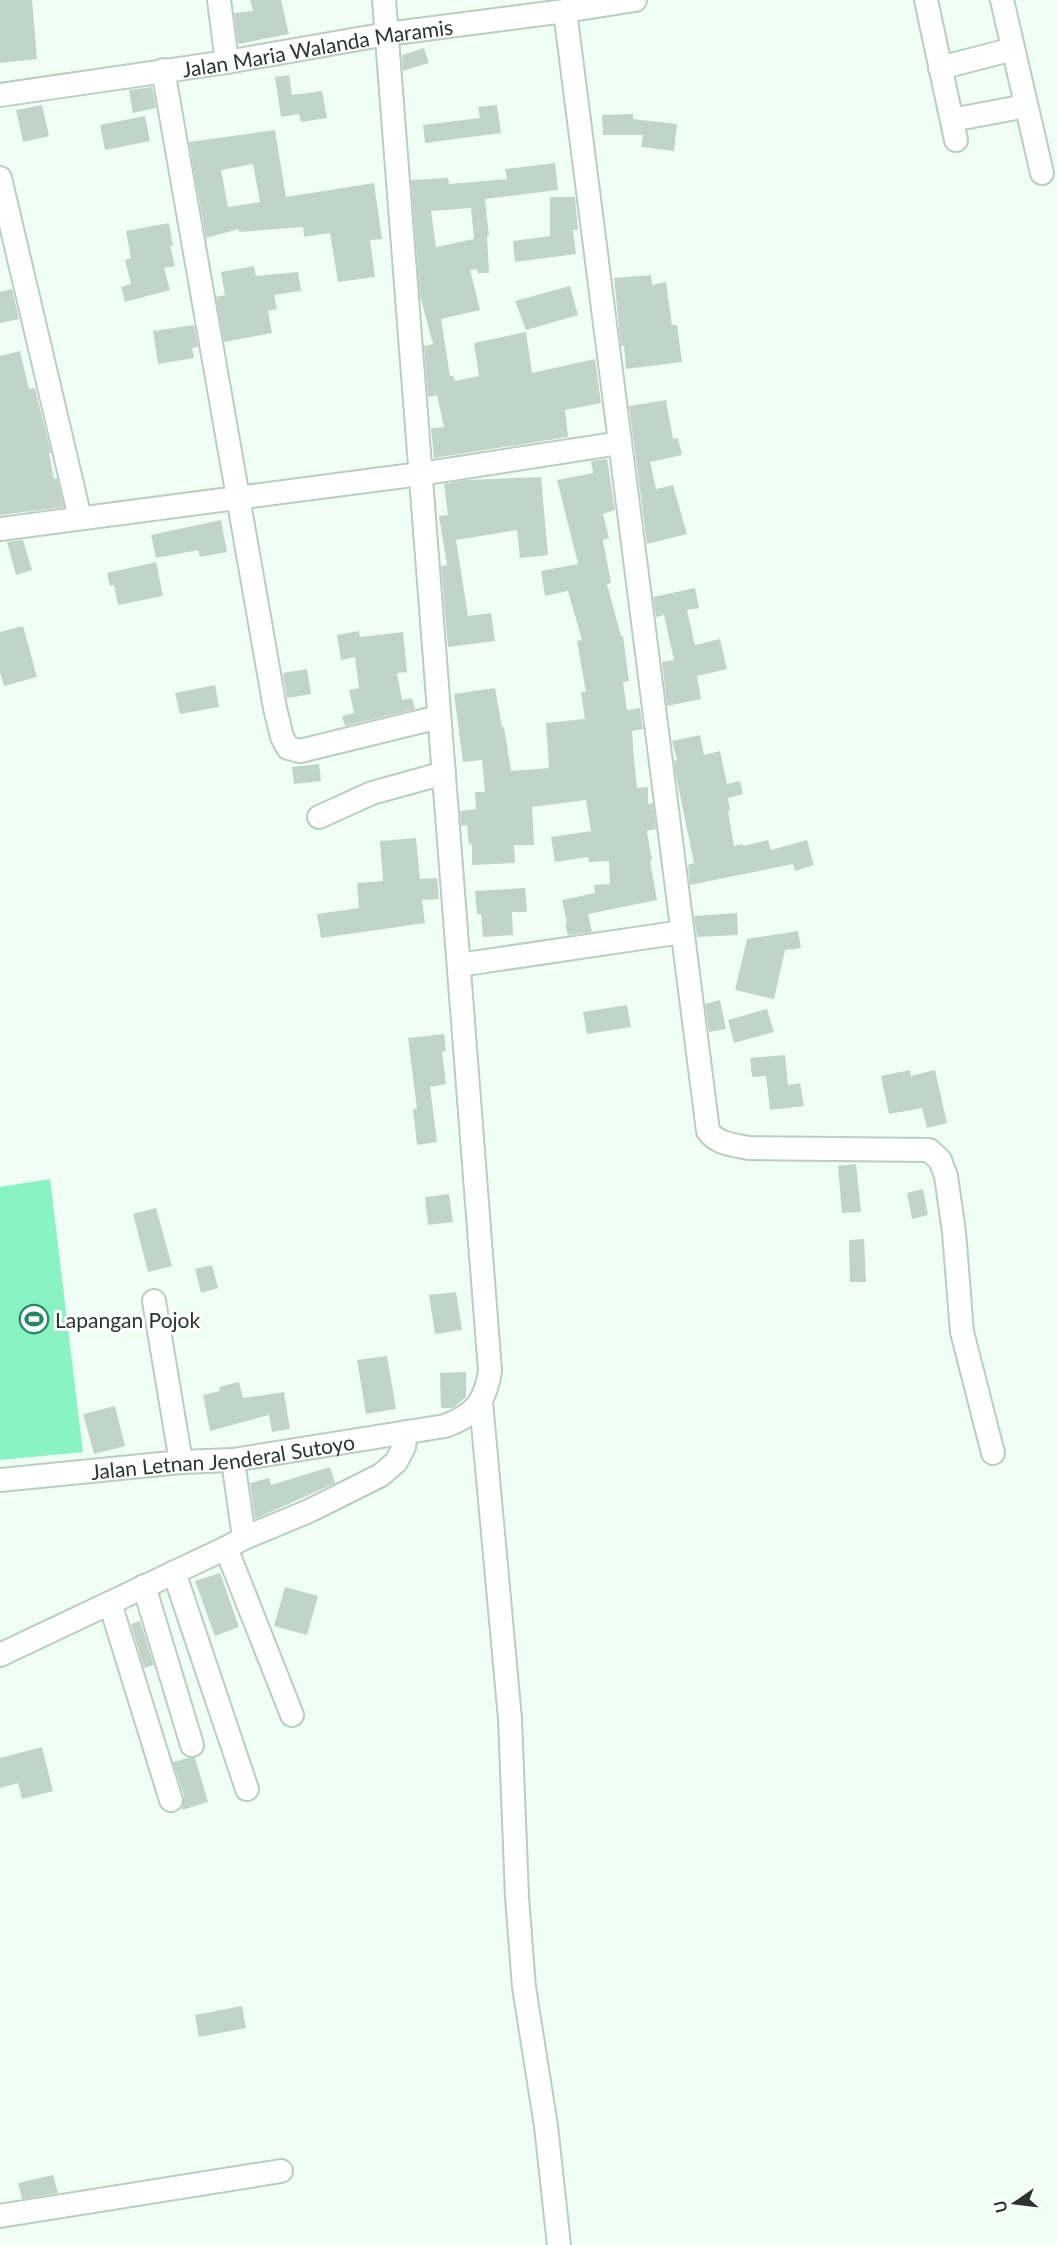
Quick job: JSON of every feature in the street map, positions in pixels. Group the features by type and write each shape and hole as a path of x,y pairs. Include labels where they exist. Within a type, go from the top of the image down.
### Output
{"street":[{"path":"219,0 226,62"},
{"path":"384,0 490,1371 487,1389 481,1402 510,1719 517,1897 524,1987 546,2126 559,2245"},
{"name":"Jalan Maria Walanda Maramis","path":"0,95 226,62 554,8 635,0"},
{"path":"926,0 954,130 1026,106"},
{"path":"1002,0 1042,173"},
{"path":"554,8 620,443 708,1131 722,1142 749,1148 929,1150 940,1160 946,1176 954,1232 962,1332 993,1453"},
{"path":"940,68 1013,49"},
{"path":"163,70 282,737 288,748 300,751 439,717"},
{"path":"0,178 80,518"},
{"path":"0,529 420,474 620,443"},
{"path":"319,817 372,793 444,773"},
{"path":"459,965 682,932"},
{"path":"154,1301 181,1462"},
{"name":"Jalan Letnan Jenderal Sutoyo","path":"0,1480 181,1462 233,1460 445,1426 459,1421 481,1402"},
{"path":"0,1654 235,1543 309,1512 381,1475 396,1462 404,1447 406,1432"},
{"path":"233,1460 235,1543 292,1714"},
{"path":"174,1572 247,1789"},
{"path":"144,1586 192,1745"},
{"path":"110,1603 171,1800"},
{"path":"0,2216 281,2171"}],"green space":[{"name":"Lapangan Pojok","path":"50,1179 83,1452 0,1460 0,1187"}],"building":[{"path":"0,0 32,0 37,59 0,63"},
{"path":"250,0 281,0 289,34 238,44 234,13 253,11"},
{"path":"424,48 429,63 403,71 402,55"},
{"path":"289,75 292,95 322,91 327,118 301,122 299,114 281,117 275,77"},
{"path":"152,87 156,108 133,113 129,90"},
{"path":"42,105 49,136 23,142 16,110"},
{"path":"497,105 501,133 425,143 423,125 480,118 478,107"},
{"path":"633,114 633,119 677,124 674,151 641,147 643,135 603,135 602,115"},
{"path":"145,116 150,141 105,150 100,125"},
{"path":"275,130 286,197 374,183 382,239 370,240 375,277 338,282 330,233 304,237 303,227 239,232 239,229 206,238 189,142","holes":["253,164 260,202 228,207 221,170"]},
{"path":"555,163 558,190 485,199 489,236 487,236 489,273 478,273 477,269 470,270 480,310 441,319 450,376 453,376 455,381 479,376 474,343 526,332 532,373 595,359 601,403 565,410 568,437 434,458 431,428 444,427 437,395 428,397 424,346 433,344 420,296 411,180 448,178 449,184 507,179 505,169","holes":["471,208 474,239 436,247 431,211"]},
{"path":"550,197 575,197 578,230 573,230 576,254 515,262 513,241 550,236"},
{"path":"169,223 173,246 170,246 175,266 164,268 170,290 125,302 121,287 131,284 125,260 131,258 126,231"},
{"path":"254,266 256,276 298,272 301,291 274,295 277,309 268,311 272,333 224,342 216,297 225,295 221,272"},
{"path":"651,275 652,285 666,282 672,325 677,325 682,362 626,369 624,346 621,346 614,278"},
{"path":"570,286 578,315 526,330 515,301"},
{"path":"12,289 19,319 0,323 0,292"},
{"path":"194,325 198,347 192,348 194,358 158,364 153,331"},
{"path":"20,351 29,389 35,388 51,453 49,453 54,479 57,478 64,507 0,515 0,356"},
{"path":"666,400 673,439 678,438 682,455 650,462 656,489 673,485 687,534 647,544 629,406"},
{"path":"607,459 615,510 603,514 609,538 603,540 611,583 607,584 621,636 623,636 629,681 623,682 627,710 640,708 643,729 632,731 634,759 637,788 648,787 648,804 653,803 656,829 647,831 657,900 588,914 592,932 568,935 562,900 595,893 594,885 610,884 609,861 589,862 588,857 555,862 551,837 591,831 586,800 532,807 534,845 514,845 515,863 472,865 472,844 469,845 467,825 461,826 460,811 476,809 475,792 485,792 482,760 463,762 454,694 495,688 511,771 549,768 546,723 585,719 581,692 586,692 577,641 582,640 568,591 545,596 541,571 578,564 557,480 593,473 591,461"},
{"path":"541,477 548,555 520,558 517,530 456,540 468,616 491,613 495,641 448,647 441,566 447,565 439,516 448,515 444,484 467,480"},
{"path":"221,520 227,552 200,557 198,550 156,558 151,535"},
{"path":"23,540 32,570 16,575 7,542"},
{"path":"156,562 163,596 118,605 114,585 110,586 107,573"},
{"path":"695,588 699,608 687,610 695,645 720,639 727,669 697,676 701,699 667,706 662,662 674,660 664,615 656,617 653,597"},
{"path":"23,626 37,677 4,686 0,672 0,632"},
{"path":"359,631 360,637 403,632 407,672 397,673 402,700 412,698 415,709 345,726 342,716 354,713 349,690 359,688 355,657 341,660 337,635"},
{"path":"307,669 311,694 287,698 283,673"},
{"path":"215,685 219,707 180,714 175,693"},
{"path":"700,735 704,755 720,751 727,784 740,781 743,794 728,798 734,846 768,840 771,850 807,840 814,865 795,871 793,864 690,885 688,865 694,863 676,776 674,761 677,760 672,741"},
{"path":"319,764 321,781 294,784 292,767"},
{"path":"416,838 420,879 437,878 439,899 422,900 425,923 321,938 317,914 359,908 357,883 383,881 380,841"},
{"path":"525,888 527,912 512,912 513,935 483,937 481,914 477,914 475,891"},
{"path":"737,913 738,935 697,937 694,916"},
{"path":"798,931 801,948 785,950 774,999 735,990 747,939"},
{"path":"720,1000 726,1029 709,1032 705,1004"},
{"path":"627,1005 631,1027 587,1034 583,1012"},
{"path":"767,1009 774,1032 734,1043 728,1020"},
{"path":"444,1034 446,1051 442,1052 446,1084 430,1087 437,1142 417,1145 413,1109 417,1109 408,1038"},
{"path":"785,1055 788,1085 800,1083 804,1106 770,1110 766,1076 752,1077 750,1058"},
{"path":"910,1070 911,1076 935,1070 947,1123 927,1128 922,1108 889,1114 881,1076"},
{"path":"856,1164 861,1212 842,1213 838,1166"},
{"path":"923,1189 928,1215 912,1219 907,1193"},
{"path":"449,1194 453,1222 428,1225 425,1197"},
{"path":"156,1208 172,1266 148,1272 133,1214"},
{"path":"864,1239 866,1282 850,1282 849,1240"},
{"path":"212,1265 218,1288 201,1293 195,1269"},
{"path":"456,1292 462,1330 435,1334 429,1295"},
{"path":"387,1356 396,1409 366,1414 357,1360"},
{"path":"466,1372 466,1397 453,1408 441,1408 440,1373"},
{"path":"239,1382 243,1398 284,1392 290,1429 272,1432 269,1415 210,1431 203,1395 220,1391 219,1387"},
{"path":"115,1406 125,1446 94,1454 83,1414"},
{"path":"330,1467 335,1483 255,1519 250,1483 269,1478 271,1485"},
{"path":"220,1573 239,1627 215,1636 195,1581"},
{"path":"285,1587 318,1596 307,1635 274,1626"},
{"path":"140,1621 154,1665 144,1668 131,1624"},
{"path":"42,1747 53,1791 22,1799 18,1783 0,1788 0,1758"},
{"path":"195,1758 208,1802 182,1810 184,1796 173,1762"},
{"path":"242,2006 246,2028 199,2037 195,2015"},
{"path":"53,2175 58,2193 22,2199 18,2183"}],"place":[{"name":"Lapangan Pojok","path":"34,1319"}]}
